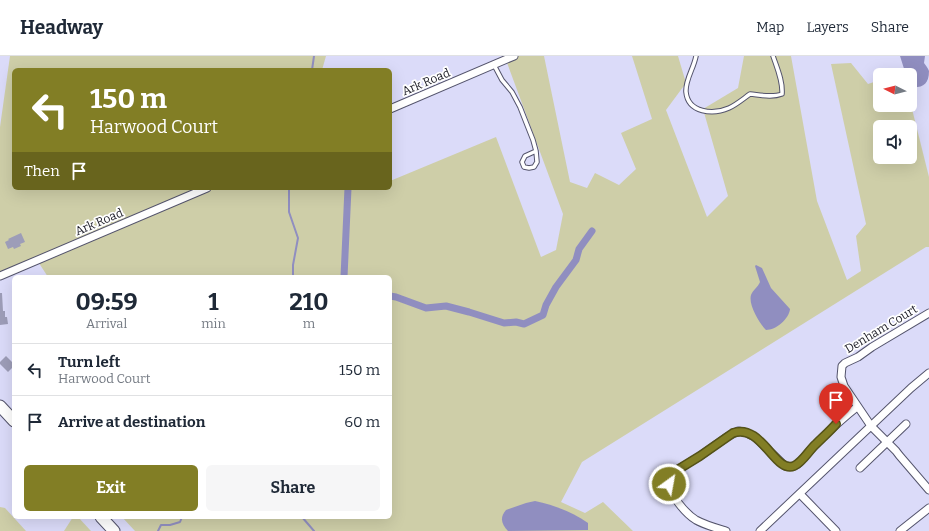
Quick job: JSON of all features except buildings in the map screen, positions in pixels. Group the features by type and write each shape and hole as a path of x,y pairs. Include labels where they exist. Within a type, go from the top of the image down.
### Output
{"main road":[{"path":"0,406 12,419"},
{"path":"103,519 114,531"}],"street":[{"name":"Ark Road","path":"392,108 514,56"},
{"name":"Ark Road","path":"0,276 202,190"},
{"name":"Denham Court","path":"929,312 842,366 842,382 857,407 871,426 888,441 929,490"},
{"path":"760,531 929,372"},
{"path":"726,531 698,521 685,511 677,501 669,484 671,475 674,472 727,437 738,432 744,432 755,437 785,466 795,466 840,421 857,407"},
{"path":"860,468 906,424"},
{"path":"800,494 836,531"},
{"path":"900,531 929,508"}],"lane":[{"path":"696,56 688,78 686,92 690,103 698,110 712,112 731,108 750,94 763,96 782,94 780,79 773,56"},
{"path":"494,65 520,107 533,140 536,151 537,162 534,166 529,168 524,167 522,162 525,156 536,151"}],"green space":[{"path":"10,56 326,56 323,68 12,68 12,190 392,190 392,180 496,137 541,257 556,250 563,214 506,60 514,56 544,56 570,182 587,188 595,173 619,185 636,169 621,133 652,119 632,56 678,56 686,83 666,110 707,217 728,196 703,109 738,88 744,56 791,56 817,201 847,280 861,271 856,236 866,224 831,64 851,63 868,84 873,82 873,112 913,112 915,120 873,120 873,164 917,164 917,129 929,177 929,247 926,247 582,462 561,502 585,513 603,502 633,531 135,531 124,519 392,519 392,275 47,275 37,260 0,275 0,127"},
{"path":"0,507 5,508 12,516 12,519 15,519 26,531 0,531"},
{"path":"72,519 80,519 91,531 64,531"}],"water":[{"path":"900,56 925,56 924,63 929,71 928,80 924,85 917,87 917,68 904,68"},
{"path":"756,265 762,268 771,288 790,309 785,320 770,330 766,330 755,314 751,304 751,295 760,282 755,266"},
{"path":"535,501 576,515 588,523 588,530 508,531 502,521 506,510"}],"waterway":[{"path":"312,68 314,56"},
{"path":"289,190 289,212 298,238 293,265 293,275"},
{"path":"344,275 348,190"},
{"path":"392,296 426,308 446,306 504,323 516,322 524,324 543,315 546,305 556,287 576,260 579,249 592,231"},
{"path":"158,531 161,525 170,525 180,522 181,519"},
{"path":"304,519 314,531"}],"route":[{"path":"669,484 669,479 674,472 733,433 744,432 750,434 765,446 781,463 790,467 799,463 836,424"}]}
